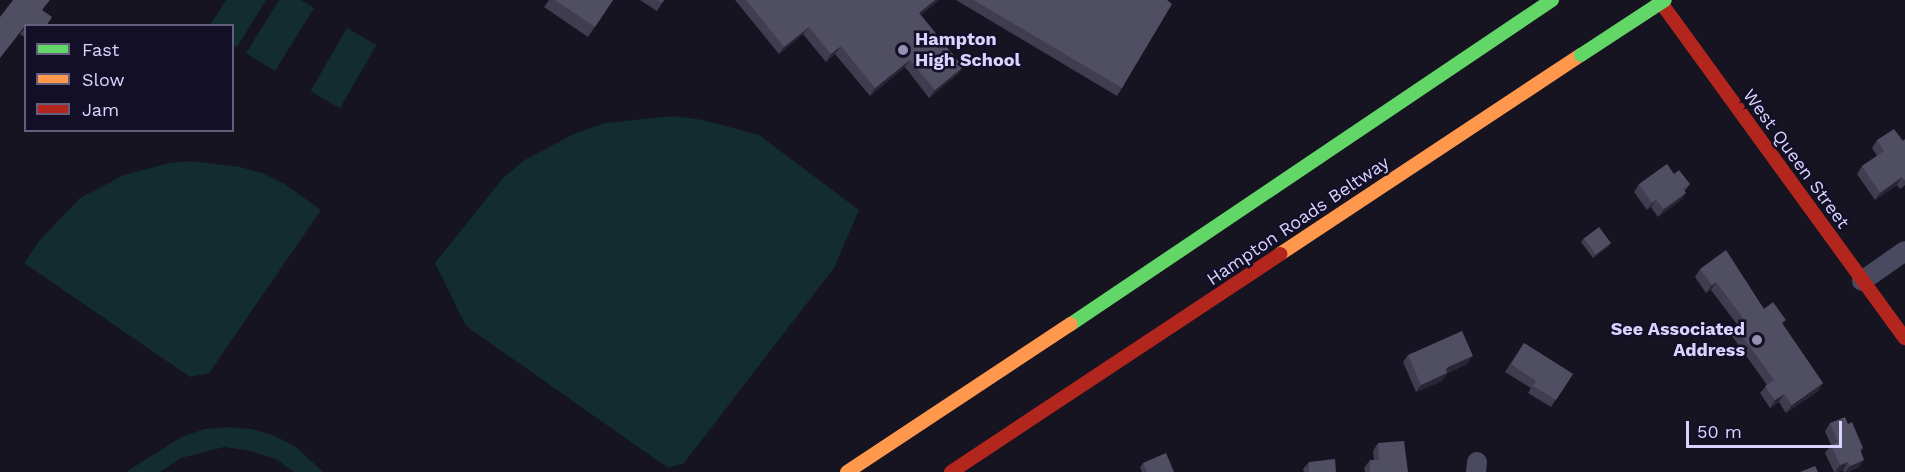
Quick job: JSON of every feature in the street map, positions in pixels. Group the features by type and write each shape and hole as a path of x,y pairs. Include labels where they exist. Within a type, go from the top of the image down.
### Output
{"main road":[{"name":"West Queen Street","path":"1659,0 1905,338"},
{"name":"Hampton Roads Beltway","path":"951,472 1665,0"},
{"path":"847,472 1193,243 1548,3"}],"street":[{"path":"1862,281 1905,251"}],"green space":[{"path":"226,0 266,0 237,47 234,46 234,24 211,24"},
{"path":"279,0 301,0 314,8 275,71 246,53"},
{"path":"347,28 376,45 340,108 310,91"},
{"path":"673,116 703,120 759,135 859,210 834,268 684,463 668,468 466,326 435,263 504,177 523,161 574,134 605,123"},
{"path":"191,161 240,167 262,173 283,183 321,210 209,373 190,377 24,263 40,240 80,198 124,175 170,163"},
{"path":"228,427 252,429 275,436 296,447 323,472 294,472 276,459 250,451 224,447 181,458 160,472 126,472 180,438 204,429"}],"building":[{"path":"13,0 50,0 42,10 52,17 47,24 24,24 24,27 0,58 0,17"},
{"path":"555,0 613,0 595,27"},
{"name":"Hampton High School","path":"746,0 935,0 919,13 963,67 935,90 910,60 875,88 841,46 831,54 809,27 784,47"},
{"name":"Hampton High School","path":"974,0 1167,0 1172,4 1122,88"},
{"path":"1894,129 1903,141 1905,139 1905,181 1902,177 1880,193 1862,166 1884,151 1877,140"},
{"path":"1667,164 1674,174 1679,170 1690,184 1683,189 1686,193 1664,209 1656,200 1652,203 1639,184"},
{"path":"1599,227 1611,243 1596,254 1584,238"},
{"path":"1726,250 1764,309 1773,302 1786,320 1782,323 1823,383 1792,405 1784,394 1775,400 1765,386 1774,380 1737,329 1746,322 1716,282 1712,285 1700,269"},
{"path":"1462,331 1473,356 1448,367 1447,373 1421,385 1408,355"},
{"path":"1524,343 1573,374 1556,400 1533,386 1536,381 1511,364"},
{"path":"1845,417 1848,424 1852,422 1863,448 1860,449 1864,460 1850,466 1848,462 1840,465 1831,445 1838,442 1830,423"},
{"path":"1404,441 1408,472 1370,472 1370,460 1379,460 1378,443"},
{"path":"1166,453 1174,472 1147,472 1143,463"},
{"path":"1335,459 1336,472 1309,472 1309,462"},
{"path":"1815,466 1818,472 1800,472"}],"traffic: fast":[{"path":"1071,324 1552,0"},
{"path":"1581,55 1665,0"}],"traffic: slow":[{"path":"1280,254 1581,55"},
{"path":"847,472 1071,324"}],"traffic: jam":[{"path":"1659,0 1905,338"},
{"path":"951,472 1280,254"}],"place":[{"name":"Hampton High School","path":"903,50"},
{"name":"See Associated Address","path":"1757,340"}]}
